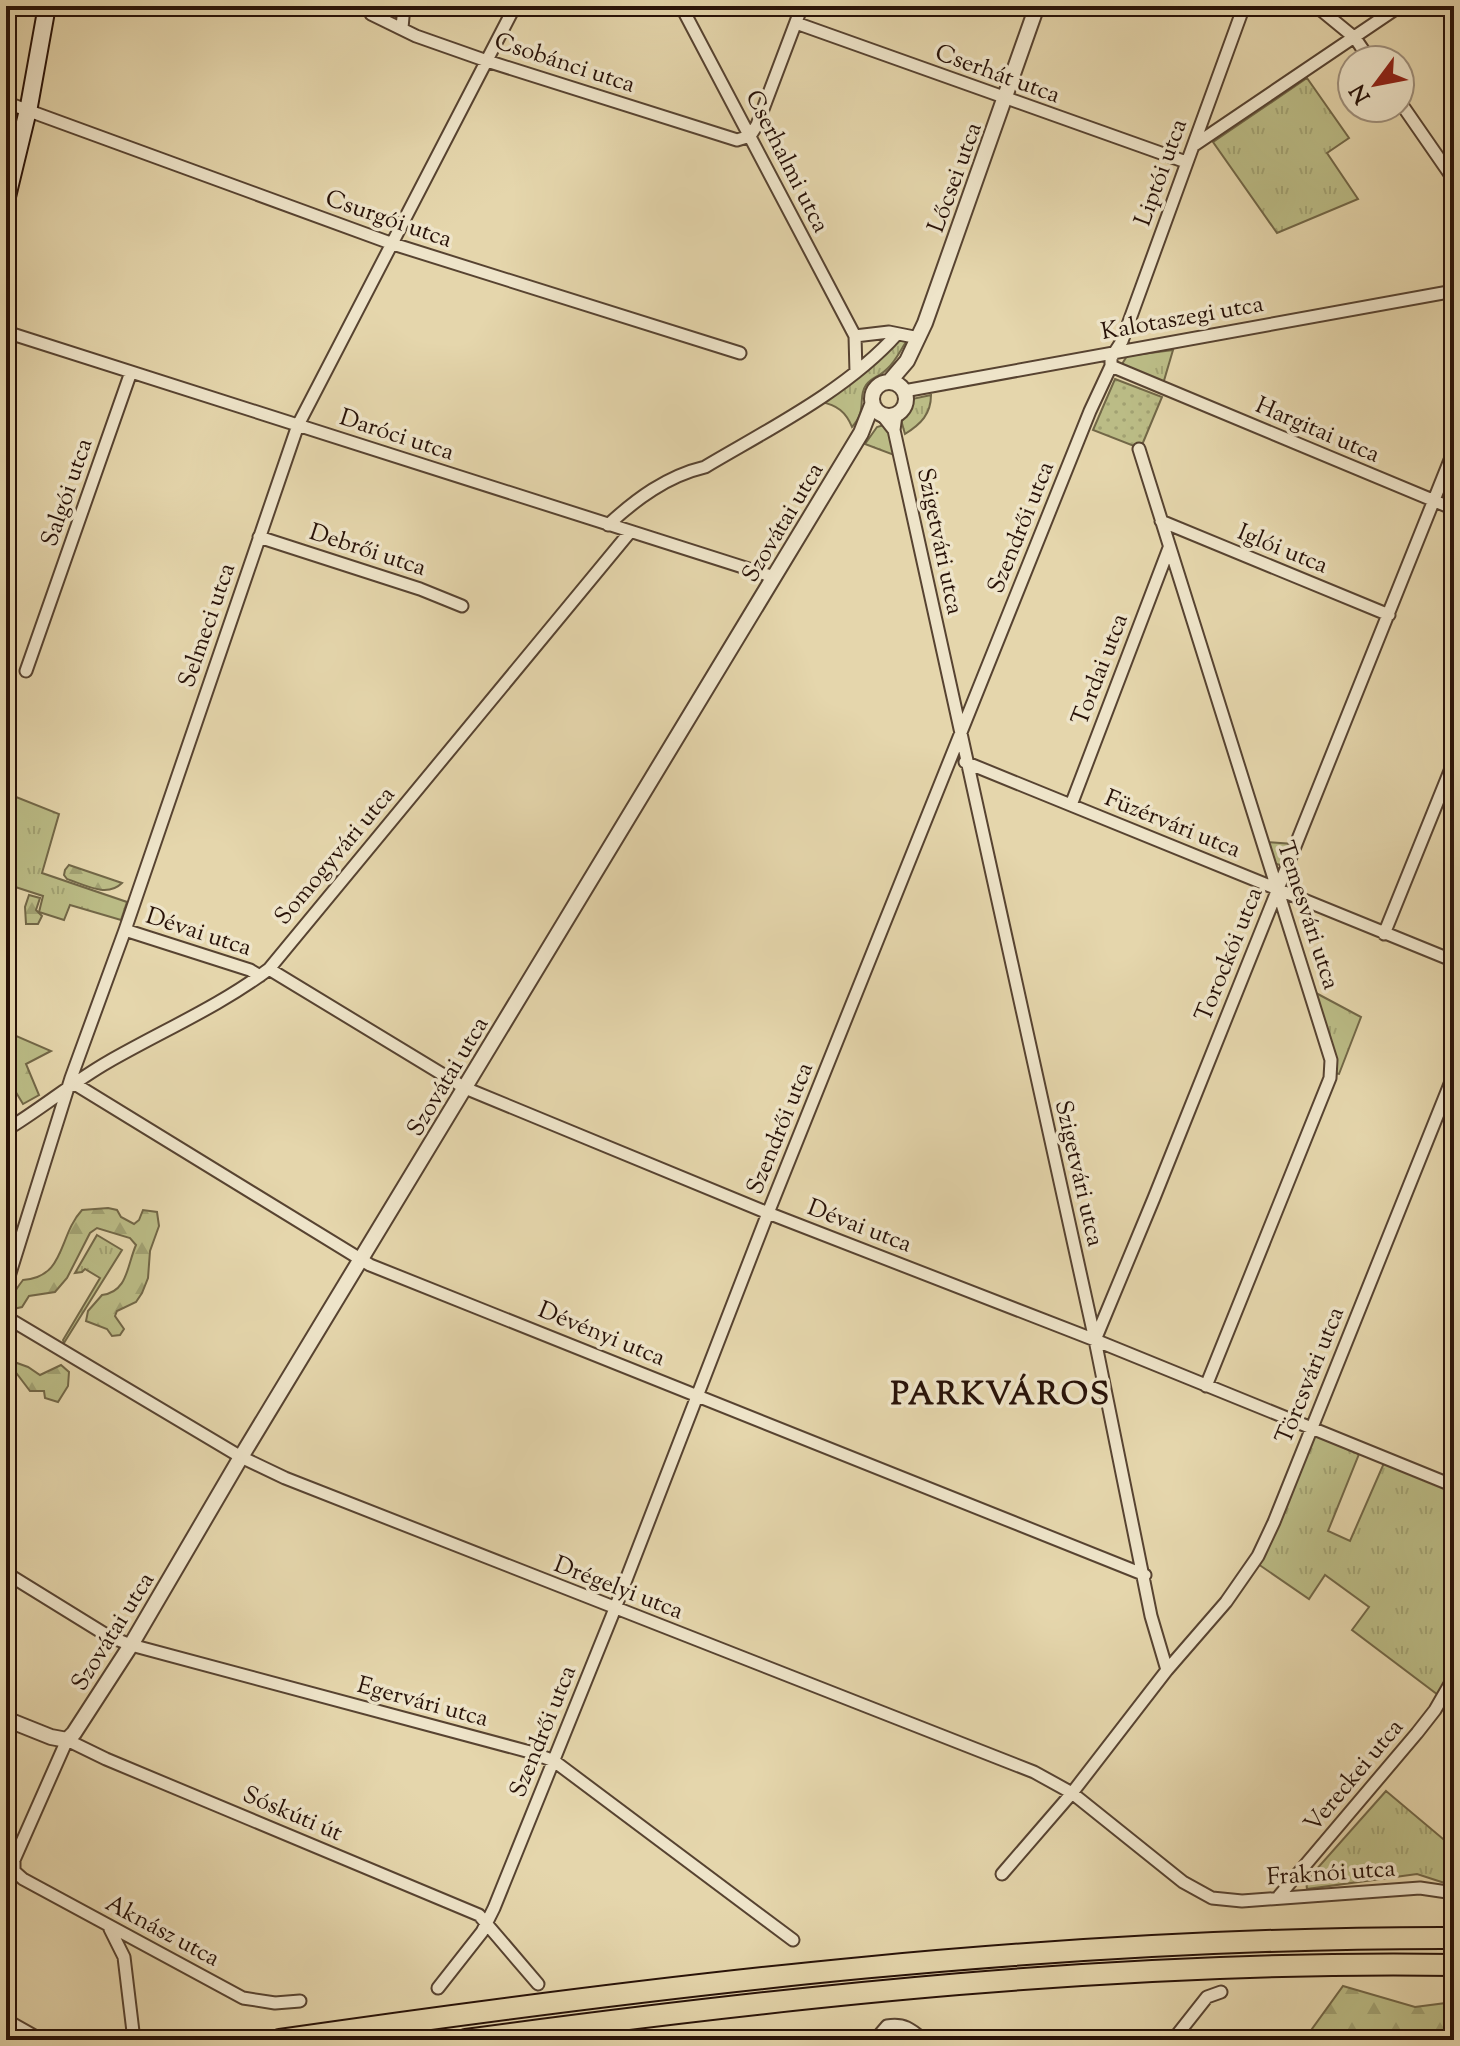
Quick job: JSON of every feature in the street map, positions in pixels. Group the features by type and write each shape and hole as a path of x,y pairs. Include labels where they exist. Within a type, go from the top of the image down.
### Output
{"highway":[{"path":"280,2040 578,1998 942,1960 1171,1945 1454,1938"},
{"path":"466,2040 808,1999 1070,1977 1254,1968 1454,1965"}],"main road":[{"path":"6,201 47,6"}],"street":[{"path":"402,28 404,6"},
{"name":"Selmeci utca","path":"6,1286 71,1085 298,425 515,6"},
{"name":"Cserhalmi utca","path":"681,6 855,336 856,372"},
{"path":"750,136 802,6"},
{"name":"Lőcsei utca","path":"903,390 907,361 919,338 1037,6"},
{"name":"Liptói utca","path":"1114,352 1122,341 1244,6"},
{"path":"1316,6 1359,44"},
{"path":"1193,146 1400,6"},
{"name":"Csobánci utca","path":"371,14 416,36 487,61 737,140 750,136"},
{"name":"Cserhát utca","path":"796,23 1186,162"},
{"name":"Csurgói utca","path":"6,105 393,244 740,353"},
{"path":"1415,124 1454,180"},
{"name":"Kalotaszegi utca","path":"903,390 1454,291"},
{"name":"Daróci utca","path":"6,332 774,577"},
{"path":"855,336 871,333 919,338"},
{"path":"608,525 650,491 689,471 705,467 856,372 897,334"},
{"name":"Szendrői utca","path":"438,1988 482,1932 494,1908 615,1610 768,1213 1090,411 1111,366 1114,352"},
{"name":"Hargitai utca","path":"1111,366 1454,509"},
{"name":"Salgói utca","path":"26,671 131,372"},
{"path":"881,384 903,390 904,408 886,417 873,391 881,384"},
{"name":"Szigetvári utca","path":"886,417 1095,1340 1151,1616 1167,1670"},
{"name":"Szovátai utca","path":"67,1740 131,1645 241,1457 861,433 886,417"},
{"name":"Temesvári utca","path":"1139,449 1329,1051 1330,1078 1206,1386"},
{"name":"Torockói utca","path":"1095,1340 1454,450"},
{"name":"Iglói utca","path":"1161,521 1389,615"},
{"name":"Somogyvári utca","path":"6,1130 108,1062 264,972 630,532"},
{"name":"Debrői utca","path":"259,537 420,589 462,606"},
{"name":"Tordai utca","path":"1071,805 1169,548"},
{"path":"1384,934 1454,761"},
{"name":"Füzérvári utca","path":"965,762 1454,961"},
{"name":"Dévai utca","path":"125,930 264,972 465,1088 768,1213 1095,1340 1454,1486"},
{"name":"Törcsvári utca","path":"1167,1670 1226,1602 1258,1556 1454,1074"},
{"name":"Dévényi utca","path":"71,1085 361,1260 697,1399 1145,1575"},
{"name":"Drégelyi utca","path":"6,1317 241,1457 299,1484 1034,1772 1072,1793 1183,1882 1212,1898"},
{"name":"Egervári utca","path":"6,1573 108,1636 131,1645 554,1761 793,1940"},
{"path":"1002,1874 1072,1793 1167,1670"},
{"name":"Vereckei utca","path":"1279,1896 1417,1733 1454,1677"},
{"name":"Sóskúti út","path":"6,1719 67,1740 457,1905 486,1922 538,1984"},
{"path":"6,1887 14,1871 14,1860 67,1740"},
{"name":"Aknász utca","path":"14,1871 23,1879 243,1998 275,2003 300,2001"},
{"name":"Fraknói utca","path":"1212,1898 1242,1901 1420,1888 1454,1893"},
{"path":"108,1926 124,1957 134,2040"},
{"path":"1173,2040 1207,1997 1221,1992"},
{"path":"6,2020 38,2038"},
{"path":"875,2040 887,2026 906,2026 924,2040"}],"green space":[{"path":"1307,78 1336,119 1336,124 1349,138 1327,153 1358,199 1277,233 1213,142"},
{"path":"904,339 906,342 892,363 863,390 860,415 852,427 840,410 821,402 878,361 897,341"},
{"path":"1173,350 1163,384 1122,364 1127,356"},
{"path":"1115,379 1162,397 1142,445 1134,446 1093,430"},
{"path":"931,395 924,418 905,434 901,420 910,411 912,399"},
{"path":"877,427 888,427 894,455 865,444"},
{"path":"6,793 59,814 42,873 127,902 121,920 70,905 64,920 39,912 43,896 6,884"},
{"path":"1266,842 1293,844 1280,865 1273,863"},
{"path":"69,865 122,883 110,890 88,887 67,879 64,875"},
{"path":"29,895 40,898 36,910 42,916 38,924 26,924 25,907"},
{"path":"1316,993 1361,1017 1339,1074 1333,1073 1332,1047"},
{"path":"6,1025 16,1036 51,1051 26,1064 39,1095 23,1104 11,1084 6,1087"},
{"path":"82,1210 117,1210 121,1217 134,1224 143,1210 157,1212 159,1226 150,1251 148,1278 142,1293 136,1302 117,1311 115,1316 124,1329 120,1335 112,1336 107,1329 86,1321 88,1311 102,1295 111,1293 122,1283 136,1245 130,1238 97,1228 90,1233 67,1278 55,1292 29,1296 22,1307 13,1309 13,1297 18,1287 23,1280 37,1277 54,1263 74,1220"},
{"path":"97,1235 122,1250 64,1343 100,1278 85,1269 75,1273"},
{"path":"6,1359 40,1375 61,1365 69,1372 68,1386 58,1402 45,1398 44,1391 30,1391 14,1370 6,1367"},
{"path":"1312,1434 1359,1454 1328,1531 1350,1541 1384,1463 1454,1491 1454,1707 1352,1630 1369,1607 1325,1575 1309,1599 1258,1564"},
{"path":"1386,1791 1449,1844 1454,1839 1454,1886 1417,1874 1307,1889 1306,1881"},
{"path":"1343,1986 1415,2007 1454,2002 1454,2024 1431,2040 1304,2040"}],"district":[{"name":"PARKVÁROS","path":"1001,1393"}]}
